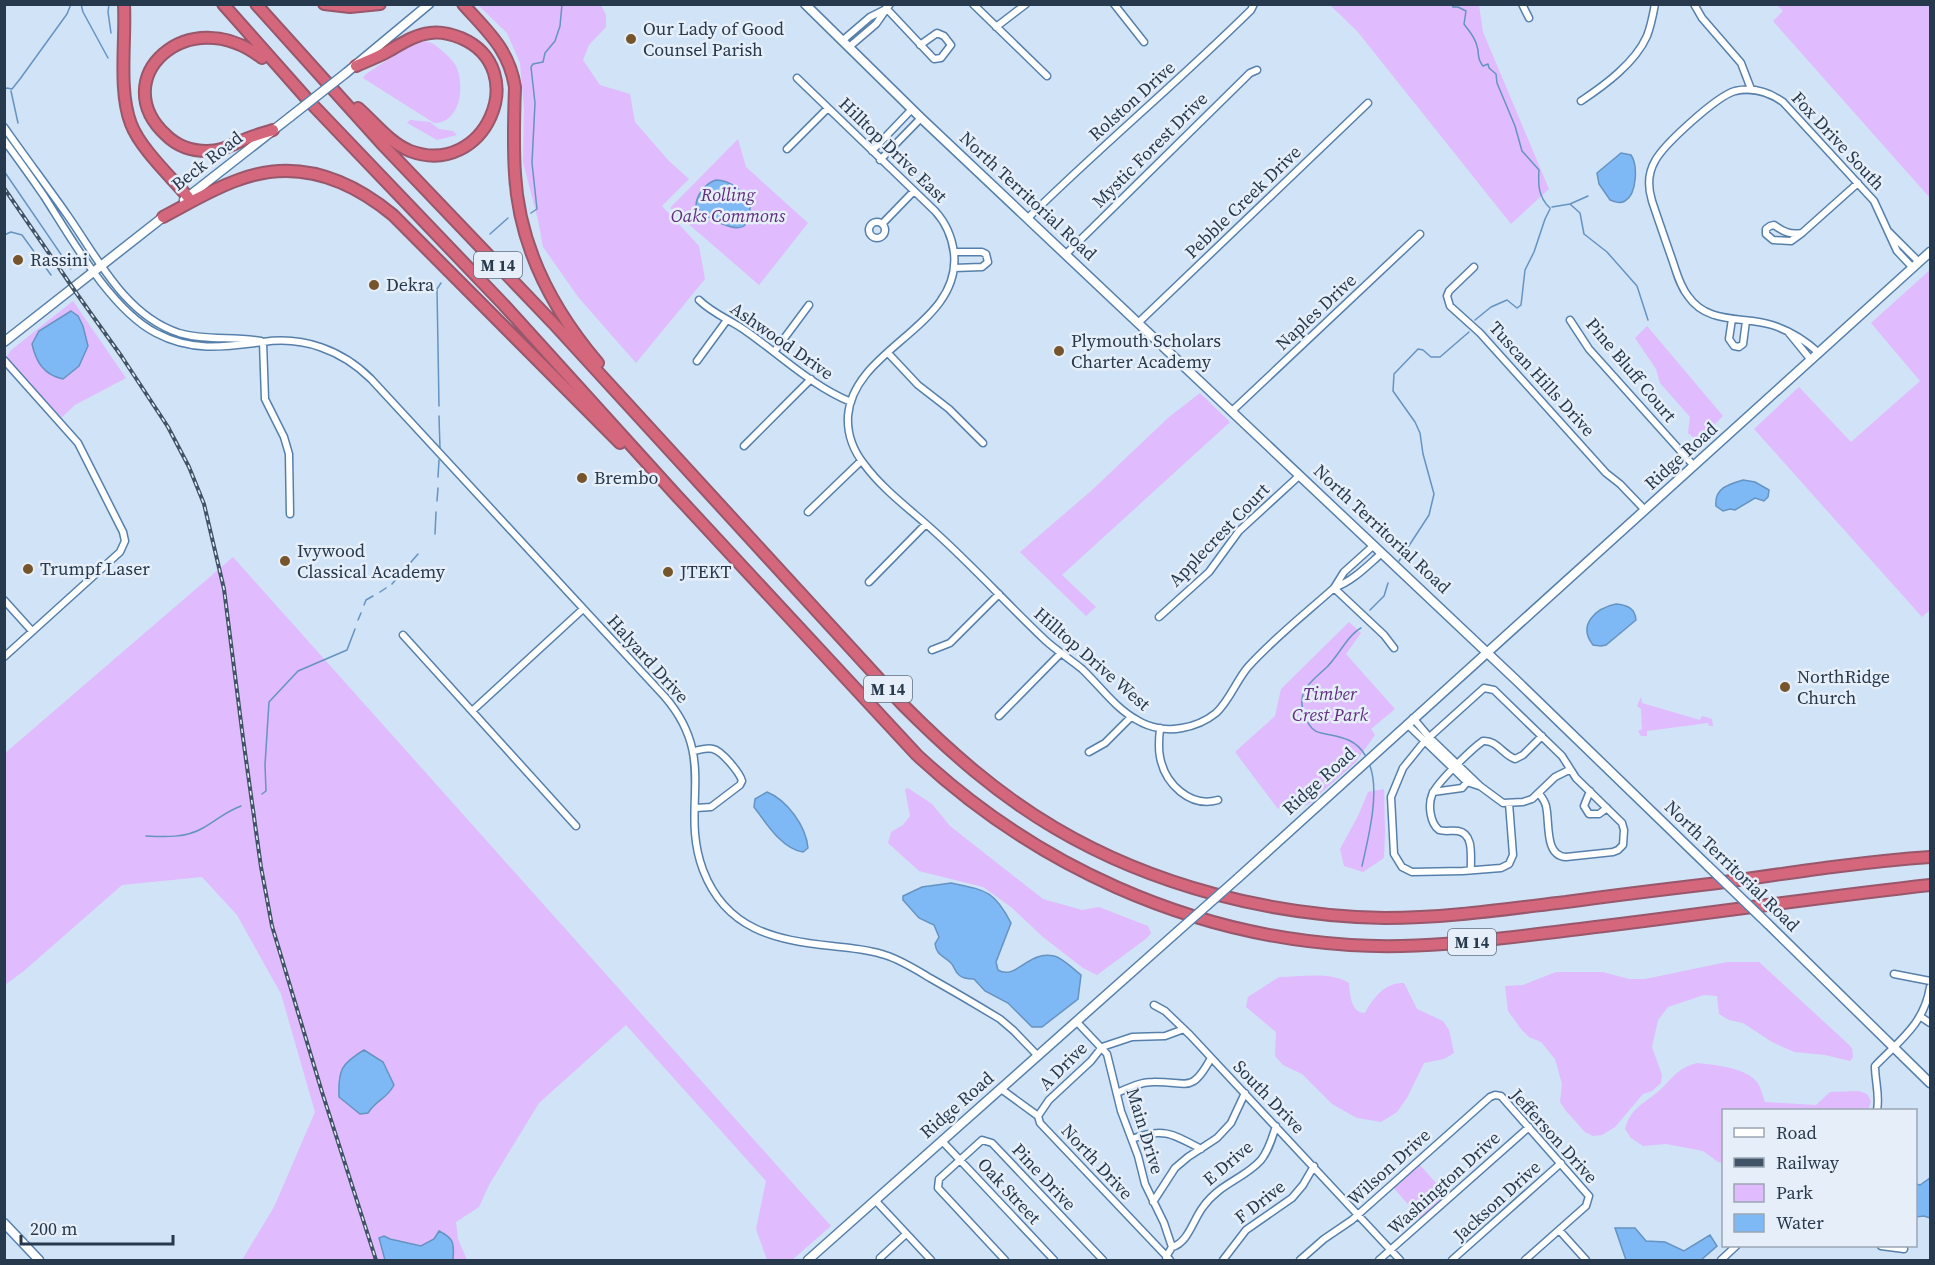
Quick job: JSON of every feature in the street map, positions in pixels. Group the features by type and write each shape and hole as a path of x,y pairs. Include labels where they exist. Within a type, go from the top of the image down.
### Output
{"highway":[{"path":"124,4 124,93 131,124 144,145 188,197"},
{"name":"M 14","path":"223,4 308,100 504,305 917,755 958,791 1018,835 1087,874 1138,897 1202,919 1253,932 1298,940 1349,945 1418,946 1460,943 1930,885"},
{"name":"M 14","path":"256,4 384,146 555,325 902,704 938,741 971,769 1057,830 1119,860 1175,882 1213,893 1294,910 1364,917 1467,914 1772,874 1930,857"},
{"path":"324,4 350,7 380,4"},
{"path":"463,4 502,49 513,74 516,183 524,230 540,275 552,299 582,343 646,417 676,458"},
{"path":"273,130 231,147 212,151 193,150 173,142 155,123 146,102 146,83 154,59 166,44 186,32 204,29 225,32 253,48 290,87 308,100"},
{"path":"319,74 394,142 409,151 425,155 445,154 463,149 481,135 493,115 496,87 491,66 476,47 455,36 431,32 420,35 356,66"},
{"path":"163,217 238,180 275,171 321,175 354,188 372,198 393,215 633,456 676,495"}],"main road":[{"name":"Beck Road","path":"4,342 356,66 429,4"},
{"name":"North Territorial Road","path":"805,4 921,118 1487,652 1930,1083"},
{"name":"Ridge Road","path":"808,1260 1238,878 1930,252"},
{"path":"4,1223 39,1260"}],"street":[{"path":"973,4 1047,76"},
{"path":"996,27 1026,4"},
{"path":"1114,4 1144,42"},
{"name":"Rolston Drive","path":"1028,218 1206,54 1251,10 1254,4"},
{"path":"1522,4 1530,18"},
{"path":"1581,101 1598,89 1642,45 1650,29 1655,4"},
{"path":"1694,4 1702,18 1741,63 1751,89 1734,91 1714,102 1659,154 1652,167 1649,181 1652,201 1685,293 1694,304 1704,312 1716,316 1772,325 1800,336 1819,353"},
{"path":"845,44 876,24 888,6 920,45 934,59 941,58 951,45 944,36 937,33 920,45"},
{"name":"Mystic Forest Drive","path":"1066,254 1250,74 1257,70"},
{"name":"Hilltop Drive East","path":"797,78 914,191 943,221 950,236 954,252 954,268 950,285 942,299 861,380 851,402 848,417 849,432 861,461 906,508 945,542"},
{"name":"Fox Drive South","path":"1751,89 1767,93 1783,102 1858,183 1878,208 1888,230 1916,265"},
{"name":"Pebble Creek Drive","path":"1138,323 1368,103"},
{"path":"787,149 828,108"},
{"path":"872,151 912,109"},
{"path":"880,160 921,118"},
{"name":"Halyard Drive","path":"5,128 102,265 128,298 150,318 179,332 202,337 238,337 263,342"},
{"name":"Halyard Drive","path":"4,140 94,271 120,304 142,325 179,342 214,347 236,347 263,342 294,342 318,346 339,355 359,368 672,705 686,730 694,751 696,844 704,871 720,900 743,921 761,932 785,940 867,950 889,956 1000,1019 1038,1056"},
{"path":"1802,233 1793,235 1786,233 1774,225 1766,229 1766,234 1773,240 1791,241 1802,233 1858,183"},
{"path":"882,224 914,191"},
{"name":"Naples Drive","path":"1232,411 1420,234"},
{"path":"954,252 982,252 988,258 988,262 982,267 954,268"},
{"name":"Tuscan Hills Drive","path":"1474,267 1449,291 1447,296 1450,306 1472,325 1601,468 1645,510"},
{"path":"120,304 128,298"},
{"name":"Ashwood Drive","path":"699,300 710,310 744,329 831,393 851,402"},
{"path":"774,352 809,304"},
{"path":"1732,319 1729,339 1734,346 1739,347 1743,344 1746,321"},
{"path":"697,361 727,320"},
{"name":"Pine Bluff Court","path":"1570,320 1589,349 1694,466"},
{"path":"1789,333 1811,360"},
{"path":"263,342 265,399 284,437 289,454 290,514"},
{"path":"888,353 918,385 949,408 983,443"},
{"path":"4,360 78,443 125,537 120,552 4,657"},
{"path":"744,446 811,379"},
{"path":"808,513 861,461"},
{"name":"Applecrest Court","path":"1159,617 1209,572 1239,531 1300,475"},
{"path":"869,582 926,524"},
{"name":"Hilltop Drive West","path":"945,542 1131,717 1144,724 1160,728 1188,727 1214,714 1226,702 1250,665 1334,588 1344,572 1374,545"},
{"name":"Hilltop Drive West","path":"1334,588 1344,585 1382,553"},
{"path":"1334,588 1384,635 1394,648"},
{"path":"932,650 950,643 999,594"},
{"path":"4,600 32,631"},
{"path":"472,711 583,609"},
{"path":"403,635 576,826"},
{"path":"999,716 1061,653"},
{"path":"1509,803 1513,855 1505,867 1412,872 1402,867 1395,857 1392,793 1410,758 1481,689 1487,687 1494,690 1562,756 1569,770 1623,826 1624,841 1621,848 1613,852 1561,857 1552,849 1546,805 1539,793"},
{"path":"1089,752 1104,743 1131,717"},
{"path":"1410,721 1456,767 1498,800 1509,803 1527,802 1555,777 1569,770"},
{"path":"1160,728 1161,761 1174,785 1194,801 1218,800"},
{"path":"1471,870 1470,841 1467,836 1460,831 1442,831 1435,828 1432,822 1433,792 1484,741 1493,742 1508,756 1515,759 1523,755 1542,736"},
{"path":"694,751 709,748 718,751 739,773 742,781 714,806 696,808"},
{"path":"1456,767 1467,782 1480,786"},
{"path":"1433,792 1462,788 1467,782"},
{"path":"1590,791 1584,806 1589,814 1599,814 1607,808"},
{"path":"1894,974 1930,981"},
{"path":"1877,1109 1879,1102 1875,1066 1921,1017 1930,987"},
{"name":"South Drive","path":"1154,1005 1166,1011 1184,1029 1400,1260"},
{"path":"1921,1017 1930,1023"},
{"name":"Main Drive","path":"1076,1021 1107,1054 1121,1111 1145,1184 1164,1223 1172,1247"},
{"name":"A Drive","path":"1038,1116 1049,1100 1091,1061 1102,1047 1137,1036 1165,1036 1184,1029"},
{"path":"1117,1093 1148,1082 1191,1083 1202,1075 1211,1058"},
{"name":"North Drive","path":"1001,1089 1038,1116 1040,1123 1168,1258"},
{"path":"1153,1202 1175,1168 1217,1138 1231,1123 1245,1093"},
{"name":"Jefferson Drive","path":"1495,1095 1501,1096 1588,1193 1589,1199 1586,1206 1559,1230"},
{"name":"Wilson Drive","path":"1300,1260 1324,1239 1359,1214 1495,1095"},
{"name":"E Drive","path":"1172,1247 1179,1244 1185,1237 1201,1209 1214,1194 1261,1160 1276,1126"},
{"name":"Washington Drive","path":"1379,1260 1529,1127"},
{"path":"1132,1139 1149,1133 1161,1132 1201,1149"},
{"name":"Oak Street","path":"942,1141 1054,1260"},
{"name":"Pine Drive","path":"999,1254 938,1189 939,1179 980,1141 990,1142 1103,1260"},
{"name":"Jackson Drive","path":"1452,1260 1561,1163"},
{"name":"F Drive","path":"1223,1260 1246,1230 1292,1198 1314,1166"},
{"path":"875,1200 931,1260"},
{"path":"1525,1260 1559,1230 1586,1260"},
{"path":"880,1258 906,1234"},
{"path":"1168,1258 1172,1247"},
{"path":"1721,1260 1734,1247"},
{"path":"1892,1247 1904,1249"},
{"path":"993,1260 999,1254 1005,1260"}],"green space":[{"path":"478,5 601,5 606,15 606,27 589,45 583,60 600,85 630,94 635,122 668,160 689,179 662,206 699,246 705,279 636,363 579,298 543,247 523,162 524,109 520,63 507,33"},
{"path":"1330,5 1479,5 1483,32 1549,189 1511,224 1357,31"},
{"path":"1777,5 1930,5 1930,198 1773,21 1783,11"},
{"path":"422,41 432,43 445,53 456,66 459,74 460,92 455,110 450,117 434,123 363,78 407,47"},
{"path":"410,120 430,122 439,129 453,131 457,135 437,140 407,123"},
{"name":"Rolling Oaks Commons","path":"738,139 746,167 808,223 759,285 670,208"},
{"path":"1930,270 1930,610 1922,617 1754,429 1799,387 1851,442 1920,381 1871,323"},
{"path":"73,301 126,378 75,405 59,420 5,360 10,351","holes":["71,311 78,317 85,330 85,337 79,366 72,370 39,331"]},
{"path":"1647,326 1723,416 1698,441 1688,433 1690,417 1660,383 1656,369 1635,338"},
{"path":"1200,393 1230,422 1062,575 1096,607 1086,616 1020,552 1091,491 1169,417"},
{"path":"233,557 831,1226 792,1260 767,1260 756,1229 766,1181 626,1025 539,1103 489,1185 479,1207 456,1222 458,1239 467,1260 453,1260 454,1244 434,1239 421,1246 384,1236 379,1242 385,1260 242,1260 274,1207 315,1112 281,994 237,915 202,877 122,885 5,985 4,754","holes":["350,1059 388,1095 376,1103 368,1113"]},
{"name":"Timber Crest Park","path":"1349,622 1361,633 1346,654 1395,709 1371,729 1375,735 1355,763 1307,805 1283,805 1278,809 1235,752 1275,716 1281,689"},
{"path":"1641,697 1642,703 1700,720 1702,716 1712,719 1713,726 1709,726 1708,723 1647,731 1647,736 1641,736 1638,731 1642,729 1641,709 1637,706"},
{"path":"908,788 932,804 950,826 1043,899 1082,910 1099,907 1148,926 1151,933 1097,975 1083,968 1043,937 1011,907 983,887 919,871 888,843 891,832 903,825 910,816 905,789"},
{"path":"1384,789 1384,858 1363,872 1344,866 1340,849 1368,792"},
{"path":"1727,962 1759,962 1852,1048 1853,1057 1850,1061 1825,1055 1794,1052 1772,1042 1743,1023 1729,1020 1719,1014 1717,996 1704,995 1668,1007 1658,1020 1652,1047 1662,1075 1661,1083 1652,1091 1643,1094 1615,1127 1602,1135 1593,1136 1585,1132 1560,1102 1562,1084 1555,1059 1541,1042 1529,1037 1521,1029 1508,1011 1505,986 1523,985 1556,972 1603,972 1629,979 1645,979"},
{"path":"1324,976 1342,979 1349,983 1354,1007 1365,1013 1385,988 1404,983 1417,1009 1443,1021 1449,1030 1454,1053 1444,1059 1424,1063 1407,1098 1397,1112 1381,1122 1357,1118 1332,1104 1302,1074 1283,1065 1275,1056 1276,1032 1246,1007 1248,997 1279,977"},
{"path":"1697,1063 1744,1073 1759,1085 1765,1102 1816,1105 1830,1092 1859,1091 1867,1094 1871,1101 1868,1109 1722,1109 1722,1163 1703,1151 1666,1144 1643,1146 1631,1138 1625,1129 1631,1115 1686,1067"},
{"path":"1419,1164 1446,1194 1420,1218 1393,1187"}],"water":[{"path":"1621,153 1631,155 1635,165 1635,179 1629,197 1619,203 1610,200 1599,184 1597,173"},
{"path":"716,180 736,187 751,203 744,226 739,228 726,225 711,218 696,206 702,190"},
{"path":"71,311 78,316 83,326 88,346 79,366 63,379 42,367 32,344 39,331"},
{"path":"1743,480 1755,482 1769,490 1768,497 1764,501 1755,498 1735,510 1723,511 1716,506 1717,495 1720,491 1728,485"},
{"path":"1616,604 1630,608 1636,620 1606,645 1593,645 1587,631 1591,618 1602,609"},
{"path":"767,792 788,807 804,831 808,848 803,852 781,841 754,807 755,799"},
{"path":"951,883 987,893 999,904 1011,923 996,962 998,970 1011,972 1037,957 1045,955 1057,957 1081,975 1078,999 1042,1027 1032,1027 1008,1003 985,991 974,979 959,975 951,963 937,951 935,944 939,937 934,925 919,918 903,900 903,896 922,887"},
{"path":"364,1050 383,1062 394,1085 368,1113 360,1114 339,1097 339,1080 342,1069 350,1059"},
{"path":"1930,1178 1930,1218 1917,1217 1917,1184 1920,1185"},
{"path":"1615,1228 1635,1228 1646,1241 1665,1242 1684,1251 1710,1235 1717,1246 1701,1260 1626,1260"},
{"path":"439,1231 451,1239 453,1260 385,1260 379,1238 384,1236 421,1246 434,1239"}],"waterway":[{"path":"4,90 12,89 20,79 67,14 71,4"},
{"path":"81,4 108,58"},
{"path":"109,4 111,33"},
{"path":"531,213 537,209 532,163 535,103 531,67 533,64 543,62 545,53 555,41 560,26 562,4"},
{"path":"1452,4 1453,7 1466,11 1464,24 1475,40 1483,66 1488,64 1496,74 1497,83 1515,126 1522,151 1539,170 1541,195 1550,208"},
{"path":"11,91 18,123"},
{"path":"4,171 71,269"},
{"path":"1552,207 1570,204 1588,196"},
{"path":"1570,204 1580,213 1584,234 1607,252 1637,286 1648,320"},
{"path":"1475,320 1491,307 1507,300 1517,308 1521,305 1525,270 1550,209"},
{"path":"490,234 508,218"},
{"path":"4,235 11,232 22,235 51,275"},
{"path":"439,406 437,289 441,283"},
{"path":"1399,561 1429,515 1434,494 1420,433 1393,391 1394,374 1418,349 1431,357 1440,357 1469,332"},
{"path":"439,416 440,449"},
{"path":"438,477 439,460"},
{"path":"437,501 438,488"},
{"path":"435,534 436,512"},
{"path":"392,584 418,554"},
{"path":"1370,610 1384,596 1388,583"},
{"path":"380,592 386,588"},
{"path":"364,605 366,600 373,596"},
{"path":"358,620 361,613"},
{"path":"1361,628 1352,635 1331,662 1306,688 1302,708 1313,729 1351,741 1365,755"},
{"path":"262,794 266,791 265,765 269,702 298,671 347,650 355,629"},
{"path":"1362,866 1373,802 1374,789 1370,766"},
{"path":"146,836 168,837 190,834 241,806"}],"railway":[{"path":"4,188 168,427 189,467 204,504 224,589 261,867 272,926 376,1260"}],"place":[{"name":"Our Lady of Good Counsel Parish","path":"631,39"},
{"name":"Rassini","path":"18,260"},
{"name":"Dekra","path":"374,285"},
{"name":"Plymouth Scholars Charter Academy","path":"1059,351"},
{"name":"Brembo","path":"582,478"},
{"name":"Ivywood Classical Academy","path":"285,561"},
{"name":"Trumpf Laser","path":"28,569"},
{"name":"JTEKT","path":"668,572"},
{"name":"NorthRidge Church","path":"1785,687"}]}
